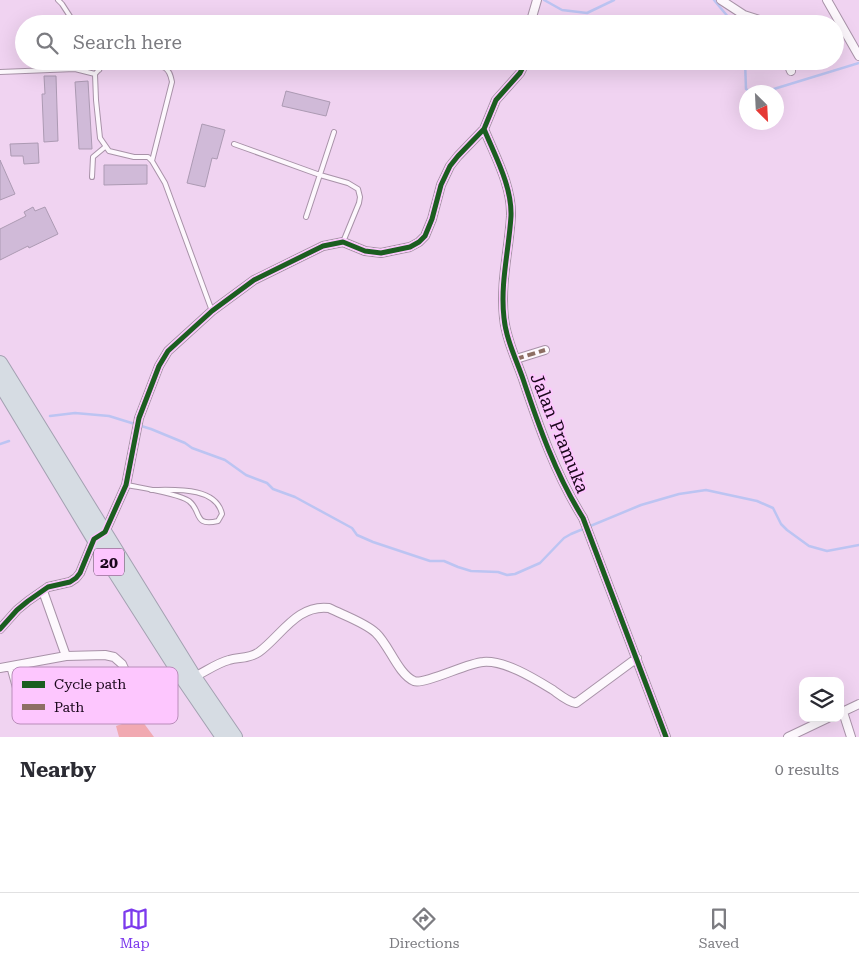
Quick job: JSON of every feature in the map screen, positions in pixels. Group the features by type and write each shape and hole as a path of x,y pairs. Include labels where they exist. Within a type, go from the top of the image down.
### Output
{"highway":[{"name":"20","path":"0,363 100,535"},
{"name":"20","path":"0,383 100,535 223,737"},
{"name":"20","path":"188,677 235,737"}],"street":[{"path":"721,0 744,15"},
{"path":"827,0 836,15"},
{"path":"532,15 536,1"},
{"path":"844,30 859,56"},
{"path":"0,629 17,610 48,587 66,584 76,578 126,485 139,418 158,366 164,356 212,311 254,280 323,246 343,242 365,251 381,252 410,247 419,242 425,236 432,220 441,185 450,166 484,129 496,100 522,70"},
{"name":"Jalan Pramuka","path":"484,129 506,182 510,200 511,215 502,297 506,333 537,422 568,494 583,518 666,737"},
{"path":"516,359 544,350"},
{"path":"43,591 66,656"},
{"path":"178,681 227,660 253,655 296,618 313,609 324,608 329,608 374,631 382,639 407,676 417,682 426,681 468,665 496,662 541,682 576,703 637,658"},
{"path":"0,668 66,656 105,655 114,657 124,667"},
{"path":"11,666 12,670"},
{"path":"844,711 859,704"},
{"path":"844,718 851,737"},
{"path":"788,737 820,722"}],"lane":[{"path":"58,0 69,15"},
{"path":"0,72 49,70"},
{"path":"78,70 95,74"},
{"path":"99,70 95,74 100,138 109,151 134,157 148,157 152,161 165,183 212,311"},
{"path":"152,161 172,82 166,70"},
{"path":"306,217 334,132"},
{"path":"234,144 320,175 354,185 358,189 360,203 343,242"},
{"path":"92,177 93,157 105,147"},
{"path":"126,485 183,498 190,502 202,521 209,523 218,521 222,514 220,506 215,500 199,493 179,490 151,490"}],"shaded area":[{"path":"122,724 144,724 154,737 119,737 116,726"}],"building":[{"path":"44,76 56,76 58,141 44,142 42,94 45,94"},
{"path":"88,81 92,149 79,149 75,82"},
{"path":"286,91 330,102 326,116 282,106"},
{"path":"202,124 225,130 217,159 212,158 205,187 187,183"},
{"path":"38,143 39,163 24,164 23,156 11,156 10,144"},
{"path":"0,160 15,194 0,200"},
{"path":"104,165 147,165 147,184 104,185"},
{"path":"33,207 35,211 45,207 58,234 0,260 0,229 26,216 24,212"}],"waterway":[{"path":"544,0 562,10 587,13 614,0"},
{"path":"714,0 726,15"},
{"path":"844,68 859,63"},
{"path":"745,70 746,85"},
{"path":"784,86 836,70"},
{"path":"50,416 75,413 109,416 151,429 185,443 192,448 225,460 246,475 267,483 273,489 295,497 352,528 357,535 430,561 444,561 471,571 498,572 507,575 515,574 540,563 564,538 571,534 641,505 679,494 706,490 757,501 773,508 781,524 809,546 827,551 859,545"},
{"path":"0,444 9,441"}],"marked path":[{"path":"516,359 545,350"}],"cycle path":[{"path":"0,629 17,610 48,587 70,582 76,578 80,573 94,539 105,532 126,485 139,418 159,366 168,351 212,311 254,280 323,246 343,242 365,251 381,253 410,247 419,242 425,236 432,219 441,185 450,166 484,129 496,100 522,70"},
{"path":"484,129 506,182 511,205 503,292 504,318 509,341 549,450 564,485 583,518 666,737"}]}
